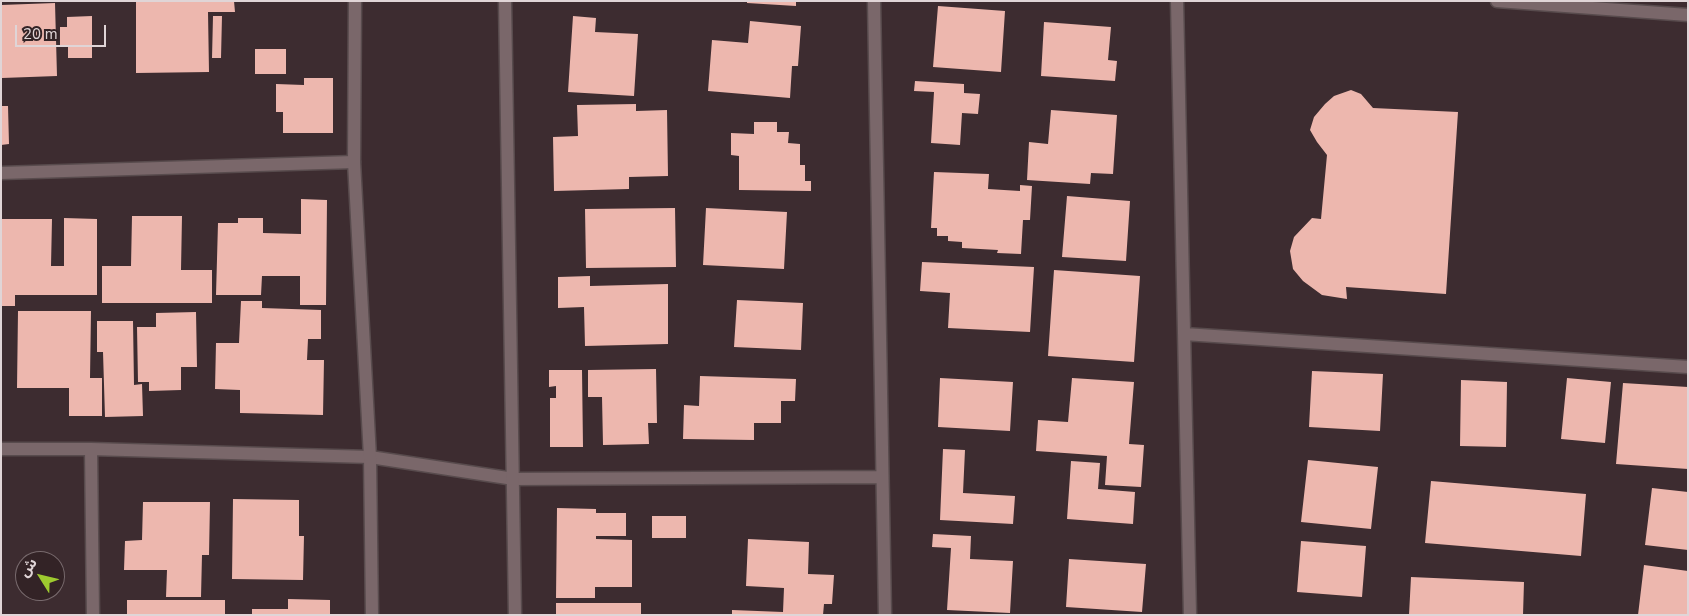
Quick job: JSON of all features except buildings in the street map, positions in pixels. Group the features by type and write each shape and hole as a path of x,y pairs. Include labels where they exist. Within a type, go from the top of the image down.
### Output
{"street":[{"path":"355,1 354,162 370,456 372,615"},
{"path":"505,1 515,615"},
{"path":"874,1 881,476 885,615"},
{"path":"1177,1 1190,615"},
{"path":"1497,1 1688,14"},
{"path":"1,173 354,162"},
{"path":"1184,334 1688,367"},
{"path":"1,449 90,449 370,456 514,479 881,476"},
{"path":"90,449 93,615"}]}
